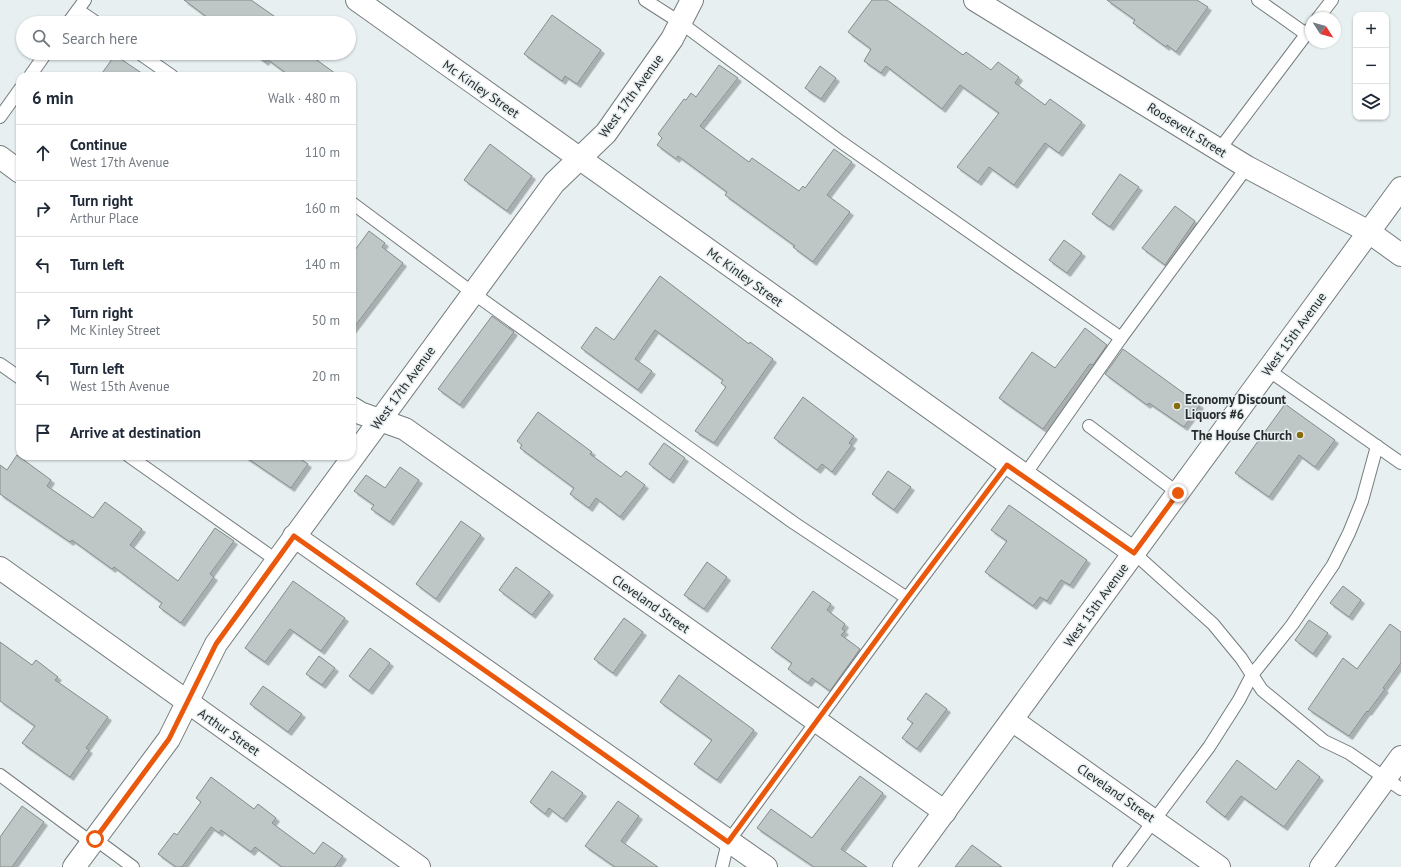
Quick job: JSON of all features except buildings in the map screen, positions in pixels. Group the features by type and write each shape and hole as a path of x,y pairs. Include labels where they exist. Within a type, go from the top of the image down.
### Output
{"street":[{"name":"Mc Kinley Street","path":"357,0 1016,471 1134,553"},
{"name":"West 17th Avenue","path":"356,452 554,183 606,133 672,39 692,0"},
{"name":"Roosevelt Street","path":"975,0 1247,167 1369,232 1401,255"},
{"path":"0,157 16,169"},
{"name":"West 15th Avenue","path":"904,867 1401,188"},
{"name":"Cleveland Street","path":"356,410 379,421 405,429 816,722 945,812"},
{"name":"West 17th Avenue","path":"74,867 169,739 216,644 350,460"},
{"path":"294,536 728,842 766,867"},
{"name":"Arthur Street","path":"0,568 419,867"},
{"name":"Cleveland Street","path":"1012,720 1219,867"},
{"path":"1321,867 1393,784 1401,757"}],"lane":[{"path":"645,0 680,23 841,142 1121,338"},
{"path":"1258,0 1305,29"},
{"path":"1323,12 1332,0"},
{"path":"73,16 81,5 91,16"},
{"path":"1219,150 1305,36"},
{"path":"33,72 41,60"},
{"path":"149,60 166,72"},
{"path":"0,117 16,95"},
{"path":"722,867 728,842 907,598 1016,471 1121,338 1247,167"},
{"path":"356,206 474,293 794,523 907,598"},
{"path":"0,364 16,375"},
{"path":"1268,370 1401,463"},
{"path":"1089,426 1178,493"},
{"path":"1119,867 1209,747 1239,700 1252,675 1292,625 1333,565 1349,533 1362,501 1377,446"},
{"path":"135,460 276,560"},
{"path":"1134,553 1213,624 1241,658 1262,690 1324,741 1349,753 1393,784"},
{"path":"0,775 93,841 134,867"}],"place":[{"name":"Economy Discount Liquors #6","path":"1177,406"},
{"name":"The House Church","path":"1300,435"}],"route":[{"path":"95,839 169,739 216,644 294,536 728,842 907,598 1007,465 1134,553 1178,493"}]}
